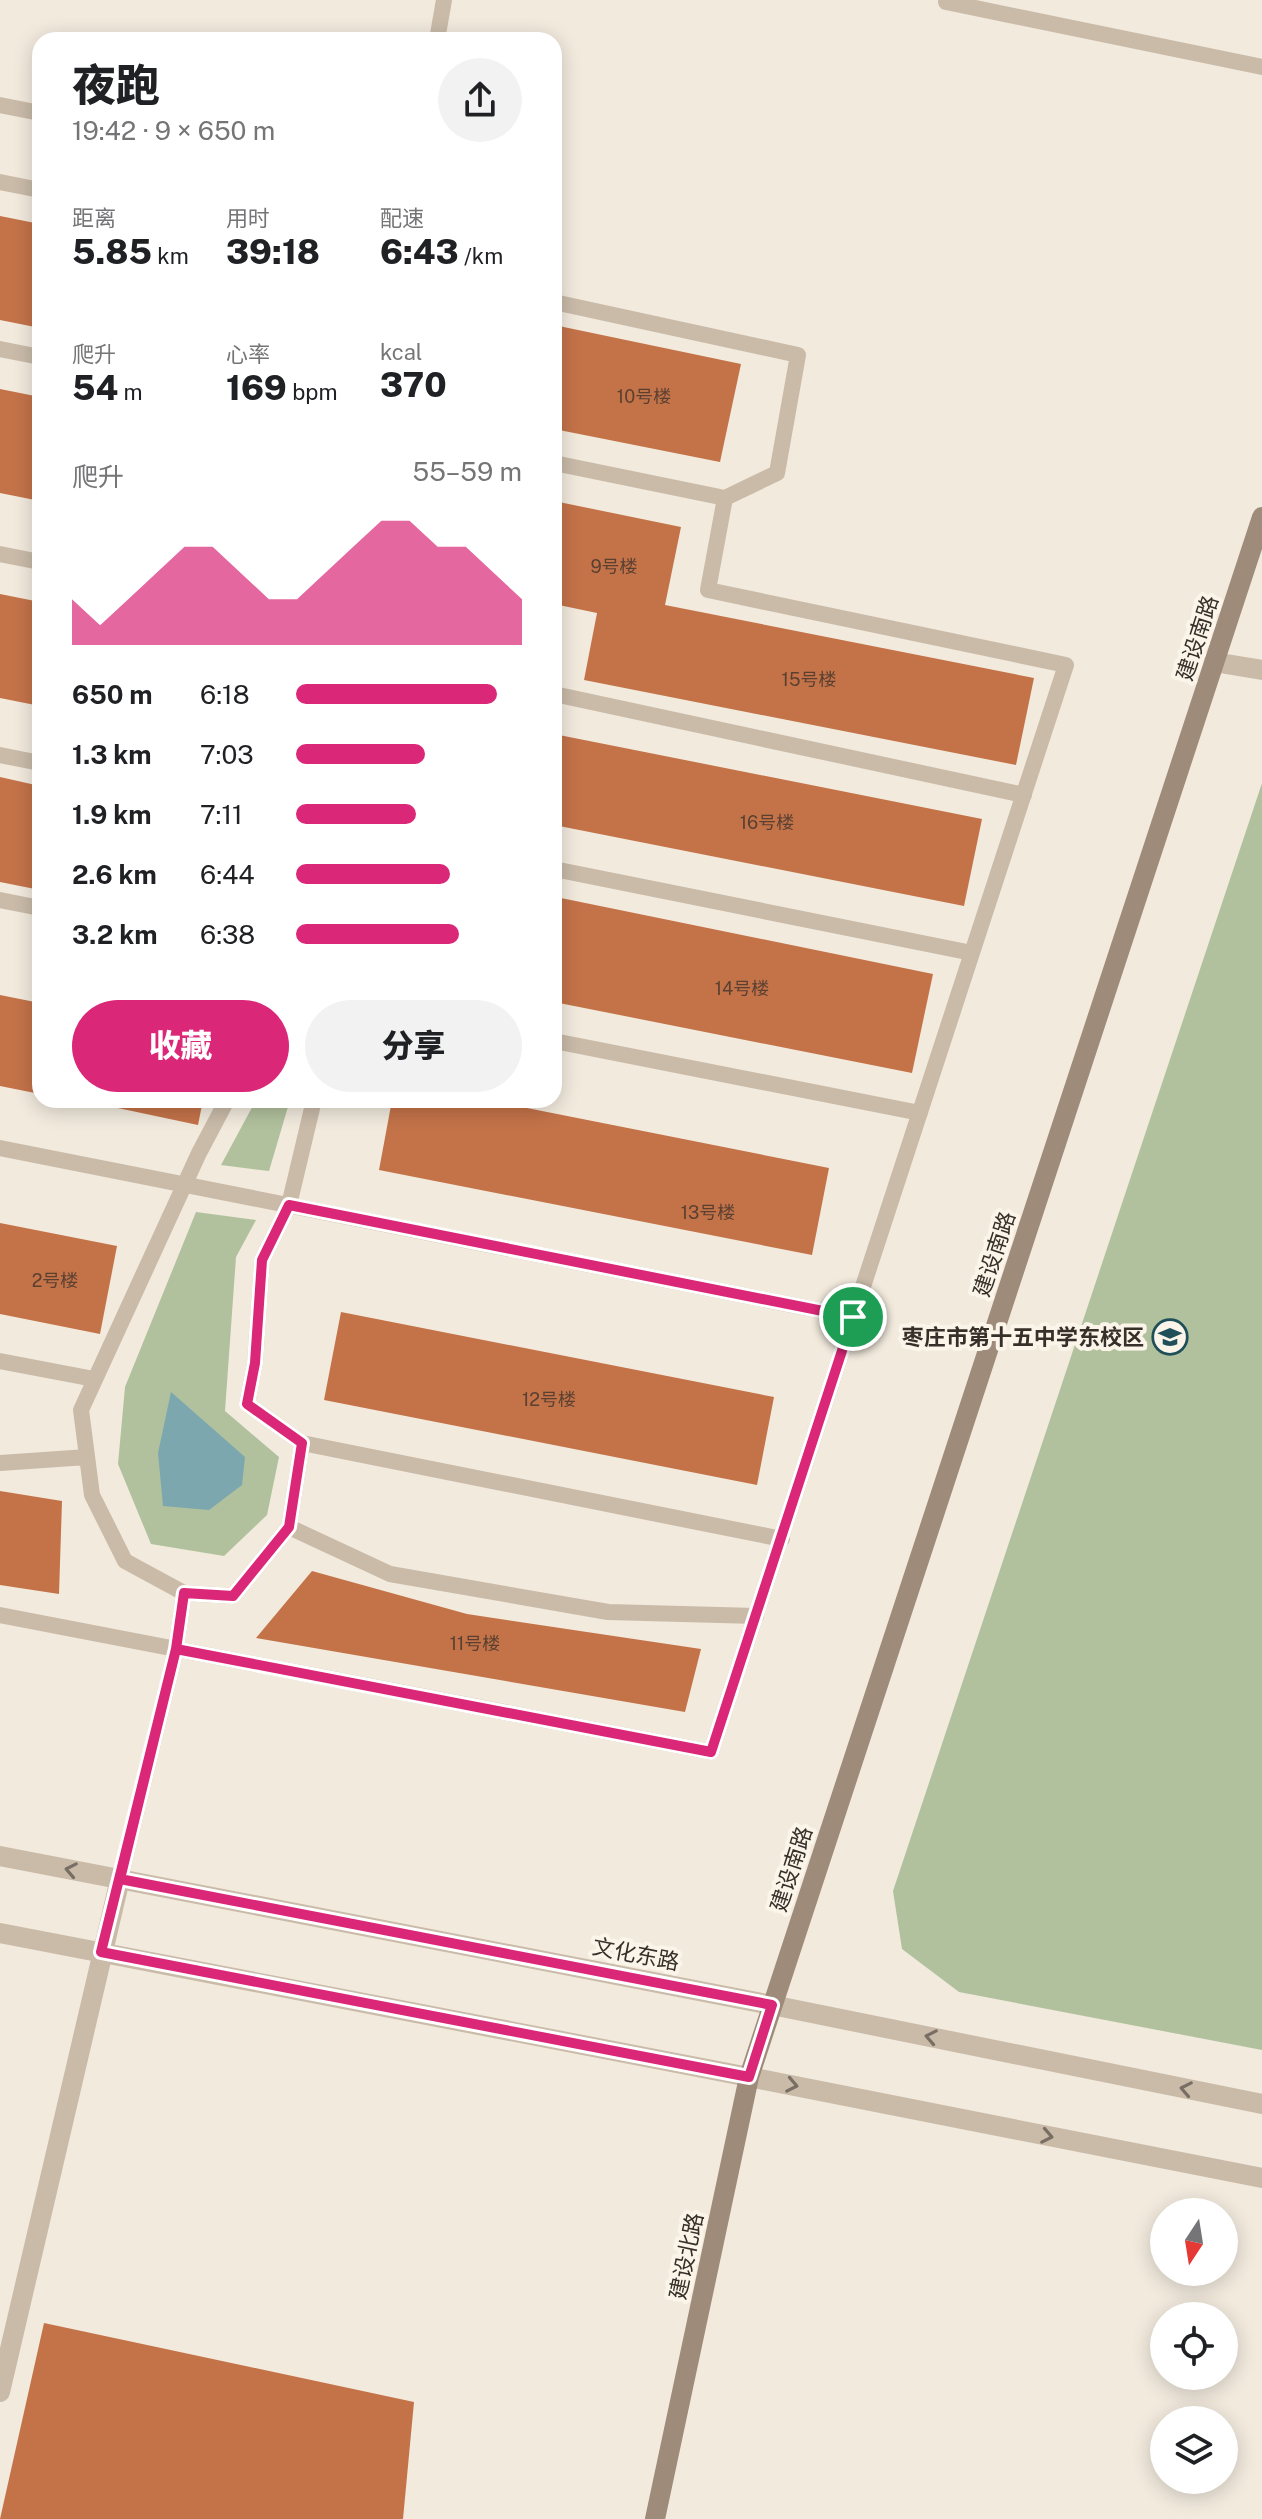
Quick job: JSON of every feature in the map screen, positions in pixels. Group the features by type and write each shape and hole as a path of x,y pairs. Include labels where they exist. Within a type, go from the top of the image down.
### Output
{"main road":[{"name":"建设南路","path":"772,2005 1262,517"},
{"name":"建设北路","path":"655,2519 749,2077 772,2005"}],"street":[{"path":"1214,662 1262,670"},
{"name":"文化东路","path":"0,1856 772,2005 1262,2104"},
{"path":"0,2392 120,1879"},
{"path":"0,1933 1262,2178"}],"lane":[{"path":"438,32 444,0"},
{"path":"946,2 1262,67"},
{"path":"0,105 32,111"},
{"path":"0,182 32,188"},
{"path":"562,304 798,355 777,473 725,498 562,465"},
{"path":"0,349 32,355"},
{"path":"0,1615 711,1752 1066,665 708,590 725,498"},
{"path":"0,554 32,560"},
{"path":"562,696 1024,795"},
{"path":"0,755 32,761"},
{"path":"562,871 972,953"},
{"path":"0,900 32,906"},
{"path":"562,1043 920,1113"},
{"path":"223,1108 185,1183 81,1410 92,1495 125,1561 184,1593 233,1596 289,1527 302,1443"},
{"path":"312,1108 289,1205 262,1260 255,1363 247,1404 302,1443 782,1539"},
{"path":"0,1148 853,1317"},
{"path":"0,1361 94,1379"},
{"path":"0,1463 87,1457"},
{"path":"289,1527 390,1574 608,1612 756,1616"},
{"path":"120,1879 176,1649 184,1593"}],"green space":[{"name":"枣庄市第十五中学东校区","path":"1262,783 1262,2050 959,1992 902,1949 893,1891"},
{"path":"252,1108 288,1108 269,1171 221,1165"},
{"path":"196,1212 256,1220 236,1257 225,1411 279,1457 267,1515 224,1556 151,1544 118,1464 125,1387"}],"water":[{"path":"171,1392 245,1457 242,1485 209,1510 163,1506 158,1453"}],"building":[{"path":"0,216 32,222 32,326 0,320"},
{"path":"562,327 741,364 720,462 562,431"},
{"path":"0,389 32,395 32,499 0,493"},
{"path":"562,503 681,527 665,605 1034,678 1016,765 584,680 597,613 562,606"},
{"path":"0,594 32,600 32,704 0,698"},
{"path":"562,736 982,819 964,906 562,827"},
{"path":"0,777 32,784 32,888 0,882"},
{"path":"562,898 933,974 912,1073 562,1004"},
{"path":"0,995 32,1001 32,1092 0,1086"},
{"path":"118,1108 201,1108 198,1125"},
{"path":"391,1108 526,1108 829,1168 812,1255 379,1170"},
{"path":"0,1223 117,1246 100,1334 0,1314"},
{"path":"341,1312 774,1397 757,1485 324,1400"},
{"path":"0,1491 62,1501 59,1594 0,1585"},
{"path":"312,1571 467,1614 701,1649 685,1712 256,1638"},
{"path":"44,2323 414,2402 403,2519 0,2519"}],"place":[{"name":"枣庄市第十五中学东校区","path":"1170,1337"}],"route":[{"path":"853,1317 289,1205 262,1260 255,1363 247,1404 302,1443 289,1527 233,1596 184,1593 176,1649 101,1952 749,2077 772,2005 120,1879 176,1649 711,1752 853,1317"}]}
